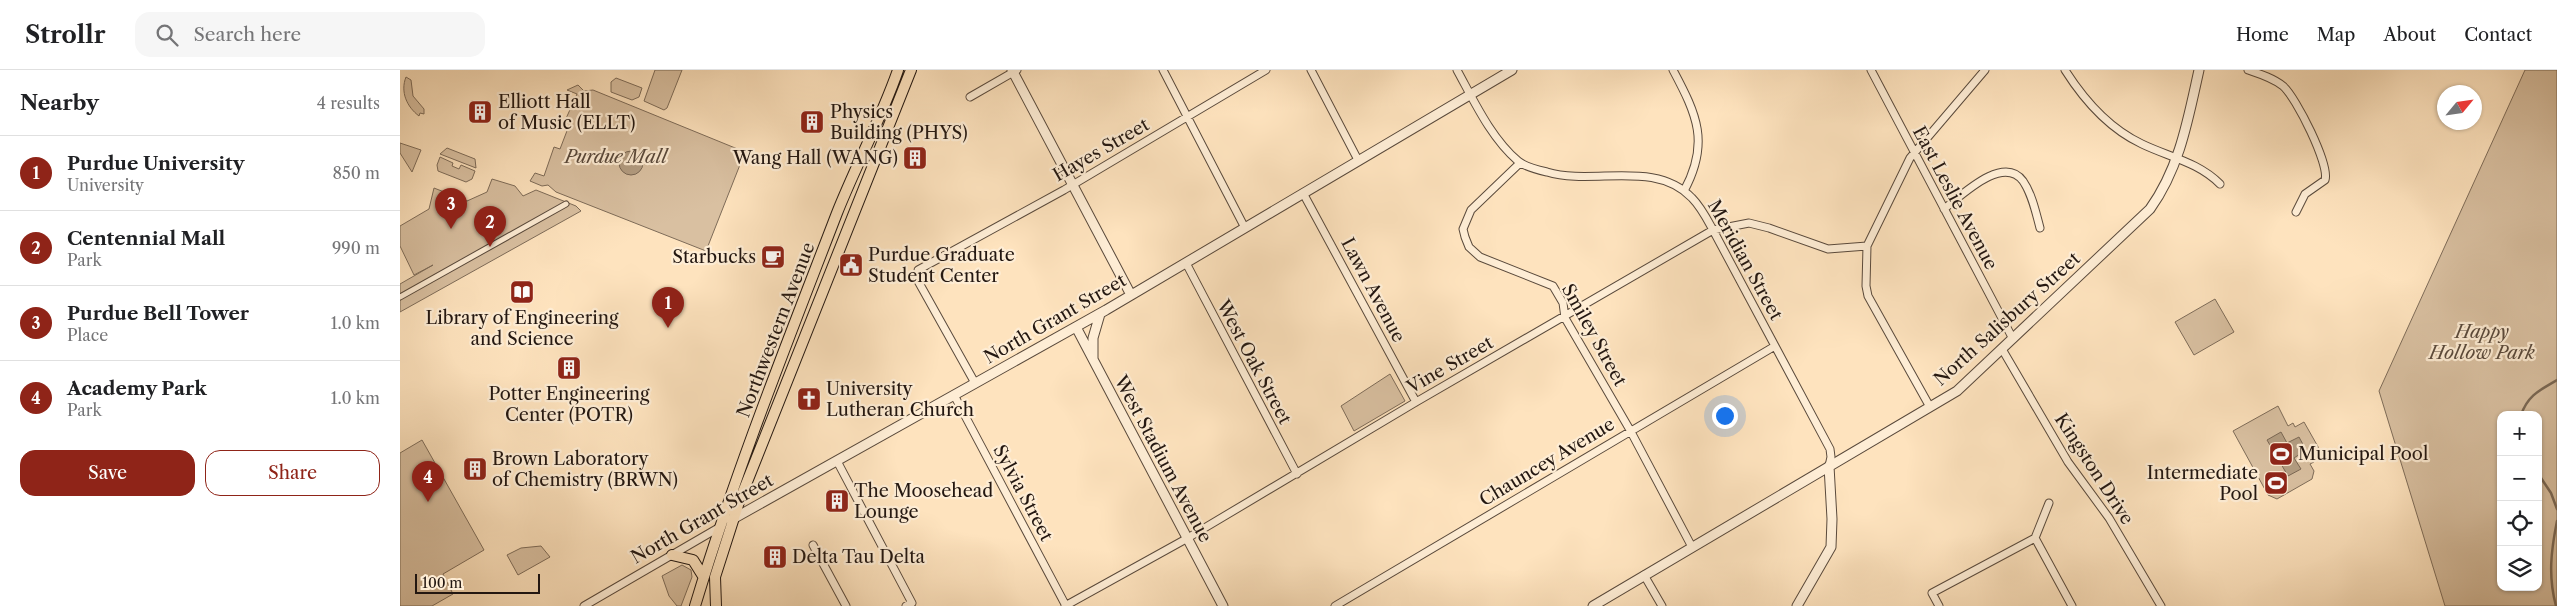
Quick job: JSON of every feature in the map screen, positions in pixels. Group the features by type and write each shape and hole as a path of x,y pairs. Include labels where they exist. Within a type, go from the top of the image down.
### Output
{"main road":[{"name":"Northwestern Avenue","path":"694,606 720,527 838,212 876,128 898,70"},
{"name":"Northwestern Avenue","path":"716,606 714,577 734,519 911,70"},
{"path":"672,554 693,560 704,576"}],"street":[{"path":"1163,70 1245,228"},
{"name":"Hayes Street","path":"975,383 917,277 918,270 1073,185 1266,70"},
{"path":"1311,70 1358,160"},
{"name":"Meridian Street","path":"1457,70 1501,143 1520,163 1560,176 1593,178 1644,176 1674,184 1693,198 1713,230 1830,449 1829,466"},
{"name":"North Grant Street","path":"584,606 672,554 1100,314 1512,70"},
{"path":"1673,70 1690,103 1699,130 1698,160 1684,191"},
{"name":"East Leslie Avenue","path":"1871,70 2012,339"},
{"path":"1930,407 1868,296 1866,286 1866,246 1914,152 1985,70"},
{"path":"2065,70 2088,100 2108,121 2142,144 2203,170 2220,184"},
{"name":"North Salisbury Street","path":"1593,606 1957,391 2150,209 2166,185 2178,158 2199,70"},
{"path":"2248,70 2276,82 2292,96 2300,108 2325,168 2325,180 2305,194 2296,212"},
{"path":"970,97 1014,71 1131,295"},
{"name":"Smiley Street","path":"1520,163 1471,210 1463,229 1464,237 1469,247 1480,258 1553,286 1563,304 1565,318 1630,430 1692,547"},
{"path":"1944,209 1977,183 1998,173 2010,172 2022,180 2040,228"},
{"name":"Lawn Avenue","path":"1303,193 1416,402"},
{"path":"400,297 566,204"},
{"name":"Vine Street","path":"1065,606 1186,539 1416,402 1565,318 1713,230 1749,223 1775,230 1822,248 1838,250 1866,246"},
{"name":"West Oak Street","path":"1186,263 1297,474"},
{"path":"1093,361 1093,338 1100,314"},
{"name":"West Stadium Avenue","path":"1076,327 1186,539 1223,606"},
{"name":"Chauncey Avenue","path":"1335,606 1775,346"},
{"name":"Kingston Drive","path":"2002,349 2068,462 2109,518 2161,606"},
{"name":"Sylvia Street","path":"954,395 1065,606"},
{"path":"837,461 909,604"},
{"path":"1798,606 1831,547 1832,519 1829,466"},
{"path":"1939,606 1932,593 2035,538 2049,503"},
{"path":"2035,538 2072,606"},
{"path":"813,545 846,606"},
{"path":"1644,575 1662,606"}],"green space":[{"path":"655,70 682,70 667,108 664,110 644,101"},
{"name":"Happy Hollow Park","path":"2525,70 2557,70 2557,606 2445,606 2379,391"},
{"path":"406,77 411,80 413,96 424,109 424,114 420,113 419,116 408,104 404,94"},
{"path":"616,78 642,88 639,97 632,100 611,92 611,82"},
{"name":"Purdue Mall","path":"578,85 584,91 593,90 745,152 706,251 556,192 548,185 542,186 530,181 535,173 544,176 554,147 560,149 570,123 564,123 577,94 567,90"},
{"path":"400,143 421,150 412,172 400,153"},
{"path":"447,148 475,159 476,168 440,154"},
{"path":"440,157 453,163 452,166 459,169 461,165 475,171 472,179 466,182 438,171 437,165"},
{"path":"492,179 515,186 523,196 536,190 576,206 581,211 400,312 400,284 433,265 414,275 400,246 400,226 429,209 434,188 467,201 487,192"},
{"path":"2215,299 2234,332 2194,355 2175,322"},
{"path":"1390,374 1405,401 1354,431 1341,406"},
{"name":"Municipal Pool","path":"2278,406 2288,426 2293,423 2295,427 2304,422 2321,452 2311,457 2314,462 2310,464 2314,471 2312,479 2277,499 2268,495 2233,431"},
{"path":"422,440 484,550 443,574 453,594 432,606 400,606 400,453"},
{"path":"541,546 550,557 518,575 507,555 521,548"},
{"path":"682,565 691,570 692,577 681,606 677,606 669,596 662,576"}],"shaded area":[{"path":"631,151 639,155 643,163 639,171 631,175 623,171 619,163 623,155"},
{"path":"2281,432 2287,443 2299,437 2306,450 2294,458 2301,469 2288,476 2267,440"}],"waterway":[{"path":"2523,411 2531,398 2557,380"},
{"path":"2542,480 2551,493 2557,509"},
{"path":"2556,606 2551,564 2557,521"}],"place":[{"name":"Elliott Hall of Music (ELLT)","path":"480,112"},
{"name":"Physics Building (PHYS)","path":"812,122"},
{"name":"Wang Hall (WANG)","path":"915,158"},
{"name":"Purdue Bell Tower","path":"451,229"},
{"name":"Centennial Mall","path":"490,247"},
{"name":"Starbucks","path":"773,257"},
{"name":"Purdue Graduate Student Center","path":"851,265"},
{"name":"Library of Engineering and Science","path":"522,292"},
{"name":"Purdue University","path":"668,328"},
{"name":"Potter Engineering Center (POTR)","path":"569,368"},
{"name":"University Lutheran Church","path":"809,399"},
{"name":"Municipal Pool","path":"2281,454"},
{"name":"Brown Laboratory of Chemistry (BRWN)","path":"475,469"},
{"name":"Intermediate Pool","path":"2276,483"},
{"name":"The Moosehead Lounge","path":"837,501"},
{"name":"Academy Park","path":"428,502"},
{"name":"Delta Tau Delta","path":"775,557"}]}
